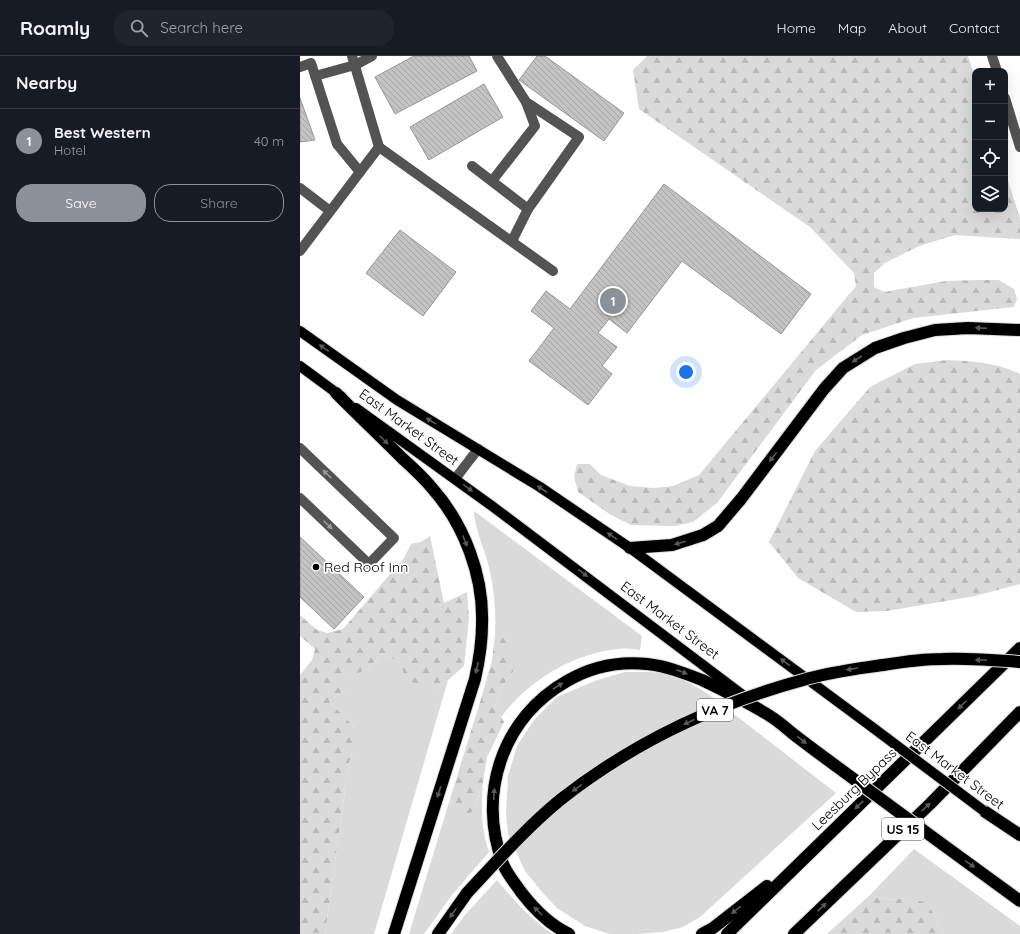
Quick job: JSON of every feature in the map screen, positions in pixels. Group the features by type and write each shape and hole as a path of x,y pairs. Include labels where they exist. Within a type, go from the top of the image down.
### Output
{"highway":[{"path":"630,548 672,545 703,535 718,526 741,499 824,389 842,368 875,348 904,338 936,330 968,328 1020,330"},
{"path":"336,393 432,487 449,511 464,537 474,564 480,594 483,624 481,652 475,679 394,934"},
{"name":"Leesburg Bypass","path":"727,934 1020,648"},
{"name":"VA 7","path":"438,934 467,893 525,831 560,800 623,756 673,729 714,710 758,694 803,679 847,670 942,658 1020,662"},
{"path":"570,934 563,931 545,918 527,900 504,865 496,838 493,816 493,792 498,766 506,745 516,728 535,704 554,688 578,674 598,667 622,663 646,663 681,671 722,689 771,716"},
{"name":"US 15","path":"794,934 930,804 1020,713"},
{"name":"East Market Street","path":"771,716 836,766 1020,901"},
{"path":"984,811 1020,836"},
{"path":"702,934 713,928 821,843"}],"main road":[{"name":"East Market Street","path":"300,331 397,400 434,424 540,487 630,548 984,811"},
{"name":"East Market Street","path":"300,366 455,479 771,716"}],"street":[{"path":"315,76 353,61 372,56"},
{"path":"492,181 535,126 526,102 497,56"},
{"path":"992,56 995,68"},
{"path":"353,61 379,147 553,271"},
{"path":"300,67 311,63 337,144 360,172"},
{"path":"512,241 528,209 579,137 526,102"},
{"path":"1007,104 1020,147"},
{"path":"300,251 379,147"},
{"path":"472,166 528,209"},
{"path":"300,188 330,211"},
{"path":"300,448 394,538 369,564 300,498"},
{"path":"455,479 478,449"}],"green space":[{"path":"647,56 968,56 972,68 972,212 1008,212 1008,181 1020,218 1020,239 955,235 919,246 885,263 874,273 874,287 884,292 946,281 999,280 1014,289 1017,299 1014,307 913,318 862,335 816,370 717,503 693,522 675,526 631,525 611,515 578,492 574,477 577,464 590,464 601,475 630,486 654,488 673,486 699,475 856,286 854,273 810,227 639,109 633,70"},
{"path":"947,360 994,365 1020,374 1020,584 975,596 887,611 856,612 798,578 769,542 815,451 870,387 915,364"},
{"path":"474,511 642,636 640,650 621,649 601,652 568,663 553,671 525,691 501,717 495,706 503,686 513,672 508,640 495,634 493,587 487,560 477,530"},
{"path":"430,536 444,603 467,592 469,618 464,666 448,680 433,689 406,680 400,663 382,653 368,669 346,678 346,689 329,701 355,728 361,744 353,751 349,762 325,934 300,934 300,675 312,660 315,649 300,636 300,615 317,630 327,633 343,629 404,558 411,544 421,542"},
{"path":"495,634 508,640 514,663 513,672 503,686 495,706 504,722 487,757 483,782 474,810 465,817 460,817 451,808 450,799 492,660"},
{"path":"382,653 400,663 433,689 448,680 374,934 325,934 349,762 353,751 355,728 329,701 346,689 346,678 368,669"},
{"path":"625,672 649,672 672,675 695,686 708,694 836,793 700,917 683,927 663,932 610,934 585,926 557,908 542,892 525,871 508,834 506,814 508,776 517,746 534,720 557,697 597,680"},
{"path":"483,782 482,818 484,835 489,852 451,896 424,934 409,934 450,799 451,808 474,810"},
{"path":"914,849 1020,926 1020,934 943,934 934,914 908,898 889,900 870,895"},
{"path":"497,880 523,909 552,934 451,934 465,915"},
{"path":"870,895 889,900 908,898 924,902 934,914 943,934 827,934"}],"building":[{"path":"414,56 469,56 477,71 395,114 375,77"},
{"path":"537,56 545,56 624,113 604,141 519,80"},
{"path":"484,84 503,117 429,160 410,127"},
{"path":"300,98 315,140 300,142"},
{"path":"664,184 811,294 781,334 682,261 627,333 609,319 598,333 617,347 602,366 612,374 588,405 529,361 554,328 531,311 546,291 570,309"},
{"path":"400,230 456,272 423,316 366,273"},
{"name":"Red Roof Inn","path":"300,537 364,597 334,629 300,597"}],"place":[{"name":"Best Western","path":"613,301"},
{"name":"Red Roof Inn","path":"316,567"}]}
